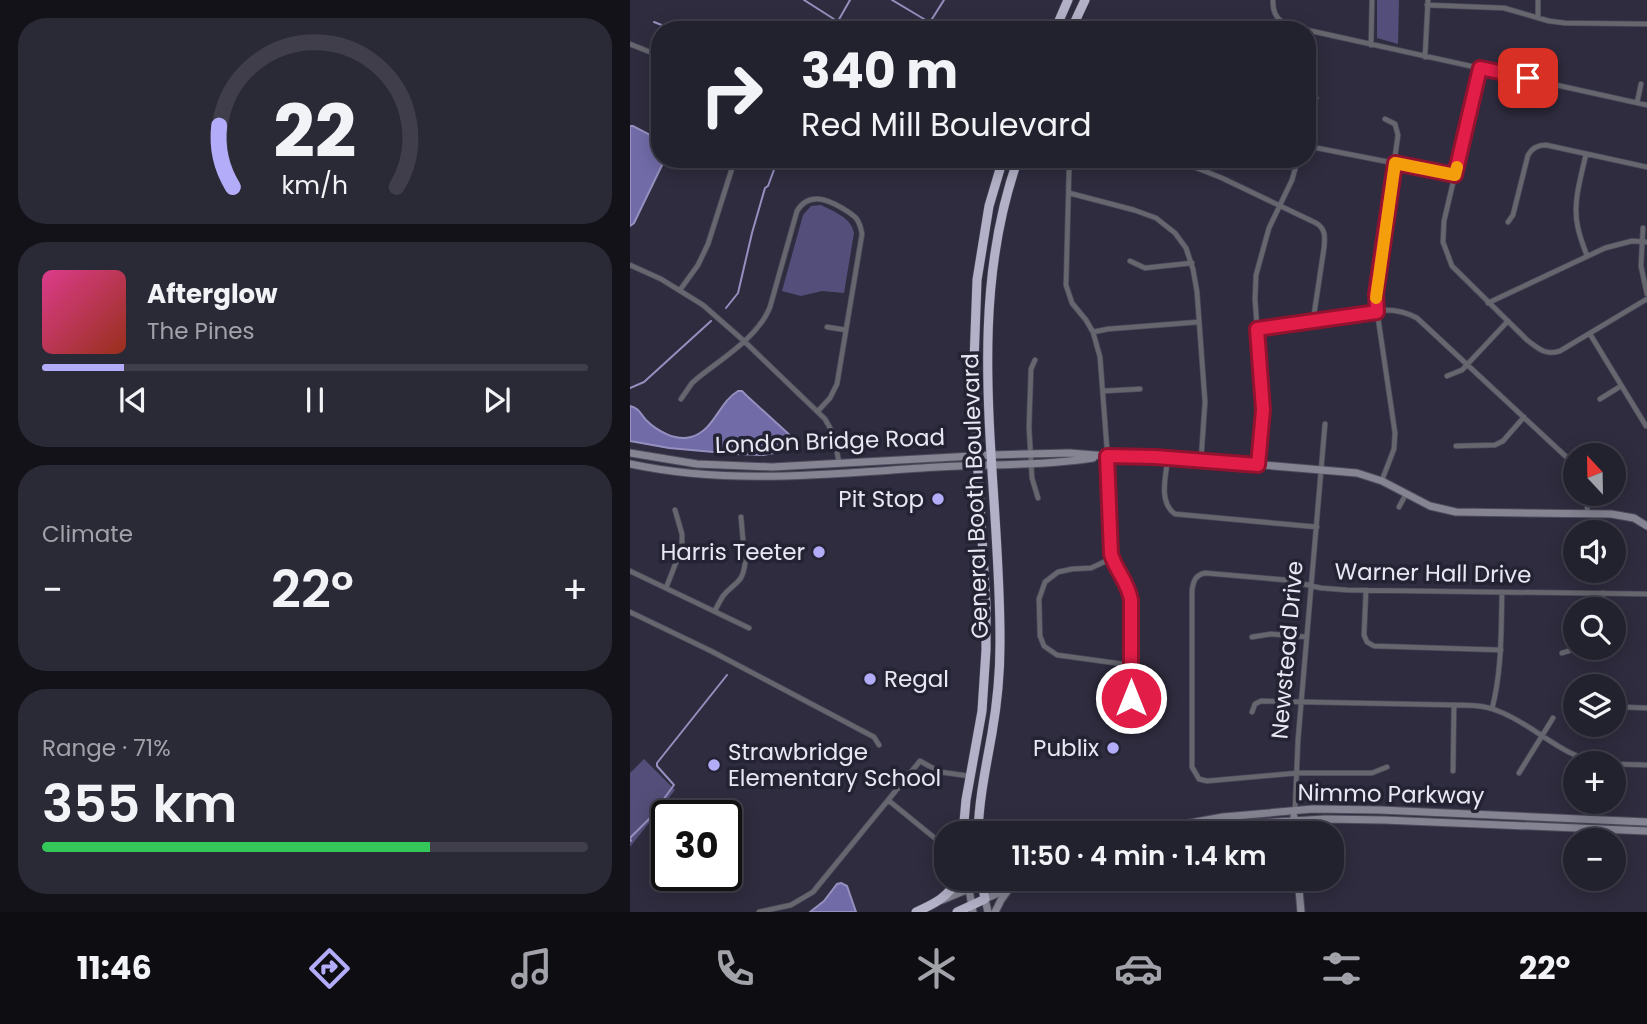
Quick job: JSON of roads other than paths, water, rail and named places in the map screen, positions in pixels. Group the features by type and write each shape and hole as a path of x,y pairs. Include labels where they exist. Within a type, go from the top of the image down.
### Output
{"highway":[{"path":"1059,21 1068,0"},
{"path":"1075,21 1085,0"},
{"name":"General Booth Boulevard","path":"965,821 982,711 985,669 986,605 973,389 977,280 989,206 1000,168"},
{"name":"General Booth Boulevard","path":"979,821 999,665 1000,605 988,396 989,320 993,258 1000,218 1015,168"},
{"path":"985,669 989,687 986,713 994,719"},
{"path":"916,912 938,902 949,891"},
{"path":"957,912 972,909 985,899 984,891"}],"main road":[{"name":"London Bridge Road","path":"630,453 670,461 724,466 977,461"},
{"path":"991,460 1030,454 1070,453 1168,457 1357,474 1382,481 1430,506 1456,512 1587,513 1627,516 1647,526"},
{"path":"991,460 1069,462 1107,456"},
{"name":"London Bridge Road","path":"630,464 691,474 781,478 991,460"},
{"name":"Nimmo Parkway","path":"1201,821 1295,810 1370,809 1647,822"},
{"name":"Newstead Drive","path":"1294,820 1295,810"},
{"name":"Nimmo Parkway","path":"1282,821 1370,820 1647,831"},
{"path":"938,902 964,891"},
{"path":"969,891 972,909"},
{"path":"988,912 985,899 1003,891"},
{"path":"995,912 1008,891"},
{"path":"1299,891 1301,912"}],"street":[{"path":"1273,0 1273,9 1281,21"},
{"path":"1371,46 1372,0"},
{"path":"1483,0 1483,7"},
{"path":"1538,0 1538,18"},
{"path":"1425,57 1428,3 1513,10 1565,23 1647,24"},
{"path":"1316,32 1647,105"},
{"path":"630,44 651,52"},
{"path":"1480,68 1444,221 1444,251 1457,272 1538,349 1550,353 1560,351 1647,299"},
{"path":"1637,103 1641,85"},
{"path":"1382,481 1392,456 1395,433 1376,294 1398,135 1392,122 1385,119"},
{"path":"1508,222 1513,215 1528,155 1534,148 1546,145 1647,167"},
{"path":"1316,148 1455,175"},
{"path":"1586,154 1576,219 1587,256"},
{"path":"680,290 698,265 708,244 732,168"},
{"path":"1070,168 1065,275 1072,303 1093,332 1100,356 1111,556 1130,593 1131,698"},
{"path":"1197,168 1316,223 1324,232 1313,321"},
{"path":"1258,465 1263,410 1255,299 1256,275 1264,243 1295,168"},
{"path":"1069,193 1163,222 1181,240 1192,263 1197,292 1205,402 1201,460"},
{"path":"681,399 692,383 760,326 768,313 797,211 806,200 815,198 853,215 861,229 837,384 830,398 818,411"},
{"path":"1643,228 1641,266 1647,294"},
{"path":"1488,303 1615,244 1644,242"},
{"path":"1130,261 1145,268 1192,263"},
{"path":"630,265 680,290 710,310 818,411 834,435 839,464"},
{"path":"1257,329 1397,310 1411,314 1563,454"},
{"path":"1447,376 1457,373 1467,364 1508,321"},
{"path":"1093,332 1199,322"},
{"path":"827,327 846,330"},
{"path":"1590,334 1646,426"},
{"path":"1035,360 1031,369 1030,454 1032,478 1038,498"},
{"path":"1600,399 1621,386"},
{"path":"1103,391 1140,390"},
{"path":"1456,446 1495,445 1503,441 1524,417"},
{"name":"Newstead Drive","path":"1295,810 1325,424"},
{"path":"1168,457 1164,498 1167,508 1175,514 1317,527"},
{"path":"1399,507 1406,494"},
{"path":"1587,506 1587,513"},
{"path":"666,588 682,547 682,534 675,510"},
{"path":"715,611 724,594 740,580 745,570 741,516"},
{"path":"1111,556 1091,568 1058,572 1045,582 1039,599 1040,636 1044,646 1057,655 1130,665"},
{"path":"630,571 750,628"},
{"name":"Warner Hall Drive","path":"1387,767 1372,773 1297,773 1207,782 1199,779 1193,772 1191,724 1192,591 1195,579 1205,573 1366,590 1647,594"},
{"path":"1366,590 1364,635 1367,642 1374,646 1501,650"},
{"path":"1492,709 1499,680 1502,592"},
{"path":"1603,593 1603,597"},
{"path":"630,612 711,651 873,737 879,746"},
{"path":"1252,638 1271,634 1307,637"},
{"path":"1252,712 1255,704 1261,701 1454,705 1492,709 1502,712 1567,751"},
{"path":"1453,771 1454,705"},
{"path":"1626,707 1647,708"},
{"path":"1519,773 1553,718"},
{"path":"759,912 791,905 813,892 920,761 940,772 970,776"},
{"path":"1626,764 1647,765"},
{"path":"888,800 934,837"}],"waterway":[{"path":"804,0 837,21"},
{"path":"838,21 850,0"},
{"path":"892,0 927,21"},
{"path":"931,21 944,0"},
{"path":"726,308 738,293 765,188 775,168"},
{"path":"630,388 644,382 711,321"},
{"path":"631,841 630,838 649,819 674,785 657,763 727,675"}],"place":[{"name":"Pit Stop","path":"938,499"},
{"name":"Harris Teeter","path":"819,552"},
{"name":"Regal","path":"870,679"},
{"name":"Publix","path":"1113,748"},
{"name":"Strawbridge Elementary School","path":"714,765"}]}
